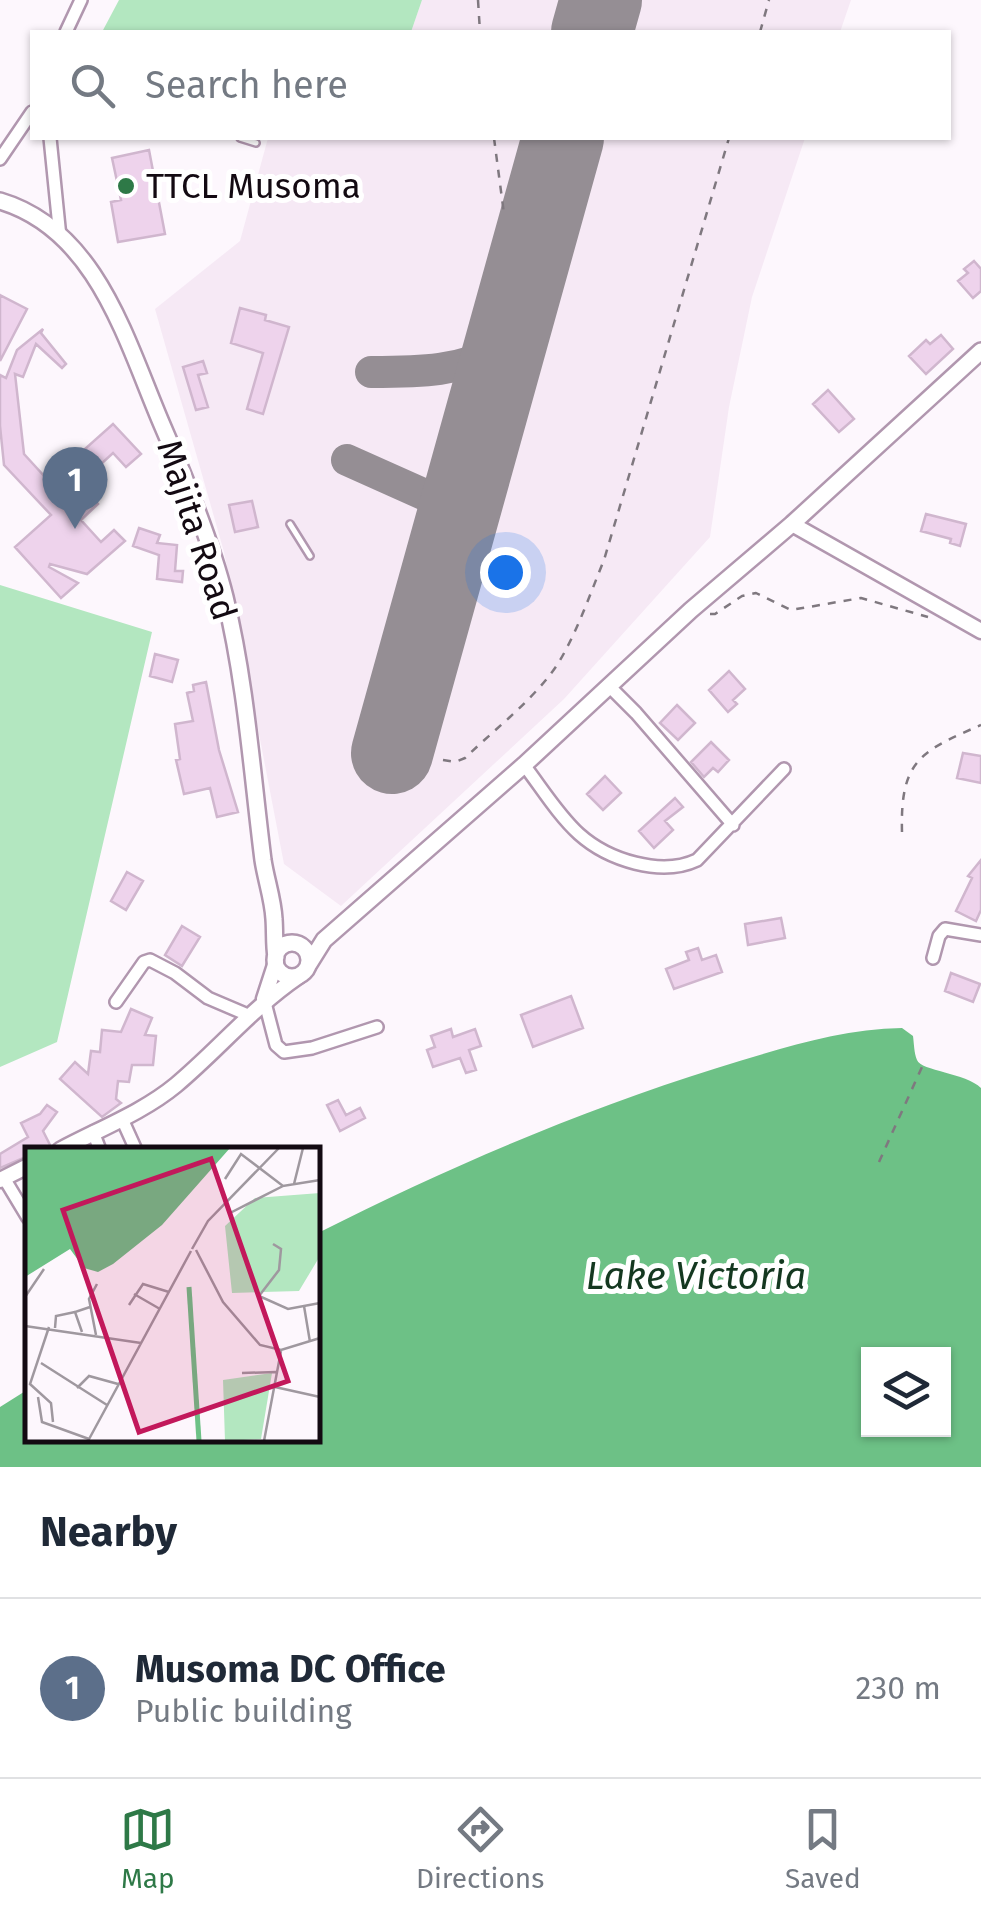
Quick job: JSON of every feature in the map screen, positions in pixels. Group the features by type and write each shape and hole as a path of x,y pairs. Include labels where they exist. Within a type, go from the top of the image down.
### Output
{"main road":[{"name":"Majita Road","path":"0,201 37,219 60,236 90,270 131,342 176,456 224,596 274,917"},
{"path":"274,917 276,959 284,974 304,970 324,940 524,765 690,610 792,524 981,351"},
{"path":"274,917 296,945 306,950 304,970"},
{"path":"276,959 278,950 324,940"}],"street":[{"path":"67,30 81,0"},
{"path":"0,159 30,115"},
{"path":"50,140 60,236"},
{"path":"792,524 981,631"},
{"path":"608,685 733,824"},
{"path":"524,765 579,834 603,849 659,868 682,867 697,860 784,769"},
{"path":"932,958 945,929 981,935"},
{"path":"276,959 264,999 276,1045 284,1052 312,1048 378,1027"},
{"path":"116,1002 144,962 150,960 208,998 248,1015"},
{"path":"66,1147 146,1107 176,1085 264,999 304,970"},
{"path":"122,1118 135,1147"},
{"path":"93,1132 99,1147"},
{"path":"25,1168 2,1179 25,1214"}],"lane":[{"path":"246,140 256,143"},
{"path":"290,524 310,556"}],"path":[{"path":"478,0 480,30"},
{"path":"761,30 769,0"},
{"path":"494,140 504,214"},
{"path":"443,760 455,762 464,758 540,684 558,664 583,613 604,560 727,140"},
{"path":"690,610 715,614 742,596 756,593 791,610 861,598 934,619"},
{"path":"902,832 901,811 913,766 940,742 981,726"},
{"path":"879,1162 922,1067"}],"shaded area":[{"path":"119,0 422,0 412,30 103,30"},
{"path":"422,0 851,0 841,30 412,30"},
{"path":"267,140 804,140 752,297 729,407 710,537 564,699 341,906 284,864 224,552 155,309 240,241"},
{"path":"0,585 152,632 57,1042 0,1067"}],"water":[{"name":"Lake Victoria","path":"902,1028 913,1036 920,1064 981,1088 981,1467 0,1467 0,1407 25,1391 25,1442 320,1442 320,1232 564,1122 831,1036"}],"building":[{"path":"149,150 165,234 118,242 111,202 121,200 112,158"},
{"path":"974,261 981,269 981,291 973,298 958,281"},
{"path":"0,295 27,309 0,361"},
{"path":"240,308 289,327 263,414 247,409 263,353 231,343"},
{"path":"43,329 41,333 66,364 62,368 36,344 23,377 15,374 24,454 56,489 84,464 77,456 113,424 141,454 126,467 113,453 79,484 98,504 81,520 101,542 114,530 125,541 87,574 50,564 49,567 78,583 61,598 15,547 51,515 4,465 0,426 0,375 6,378 17,350"},
{"path":"941,335 953,349 926,374 909,356 926,340 930,344"},
{"path":"203,361 207,373 198,375 208,407 196,410 183,367"},
{"path":"828,390 854,419 839,432 813,404"},
{"path":"252,501 258,527 235,532 229,505"},
{"path":"926,514 966,524 960,546 950,543 951,539 921,531"},
{"path":"139,528 160,535 157,543 177,545 175,571 183,571 182,582 157,579 159,555 133,546"},
{"path":"155,654 178,660 172,682 150,676"},
{"path":"729,671 745,689 733,700 737,704 728,712 709,690"},
{"path":"206,682 219,750 238,812 217,817 210,788 184,794 176,760 180,759 175,724 193,721 187,693 194,691 193,685"},
{"path":"677,705 695,723 678,740 660,723"},
{"path":"711,742 729,760 718,772 713,768 704,777 691,762"},
{"path":"963,753 981,756 981,783 957,778"},
{"path":"605,776 621,793 603,810 587,794"},
{"path":"675,798 683,807 665,821 673,830 654,848 639,831"},
{"path":"981,860 981,910 976,921 956,911 972,878 968,876"},
{"path":"127,872 143,881 126,910 111,901"},
{"path":"781,918 785,938 748,945 745,924"},
{"path":"182,926 200,937 182,966 165,955"},
{"path":"698,948 702,960 716,955 722,972 674,989 666,969 689,960 686,952"},
{"path":"951,973 980,984 973,1002 945,991"},
{"path":"571,996 583,1028 533,1047 521,1015"},
{"path":"131,1009 152,1018 145,1035 156,1036 153,1065 132,1065 129,1082 118,1081 116,1099 121,1103 102,1117 60,1079 75,1062 88,1074 91,1051 100,1052 102,1030 121,1032"},
{"path":"451,1029 453,1037 475,1029 481,1046 469,1050 476,1070 466,1073 460,1058 433,1067 427,1050 435,1047 431,1036"},
{"path":"338,1100 346,1115 360,1108 365,1118 340,1131 327,1105"},
{"path":"47,1105 57,1112 43,1131 50,1145 25,1147 25,1157 0,1168 0,1154 28,1137 21,1123 40,1114"}],"taxiway":[{"path":"371,372 457,366 505,347"},
{"path":"347,460 459,510"}],"runway":[{"path":"593,30 601,0"},
{"path":"392,753 562,140"}],"place":[{"name":"TTCL Musoma","path":"126,186"},
{"name":"Musoma DC Office","path":"75,529"}]}
